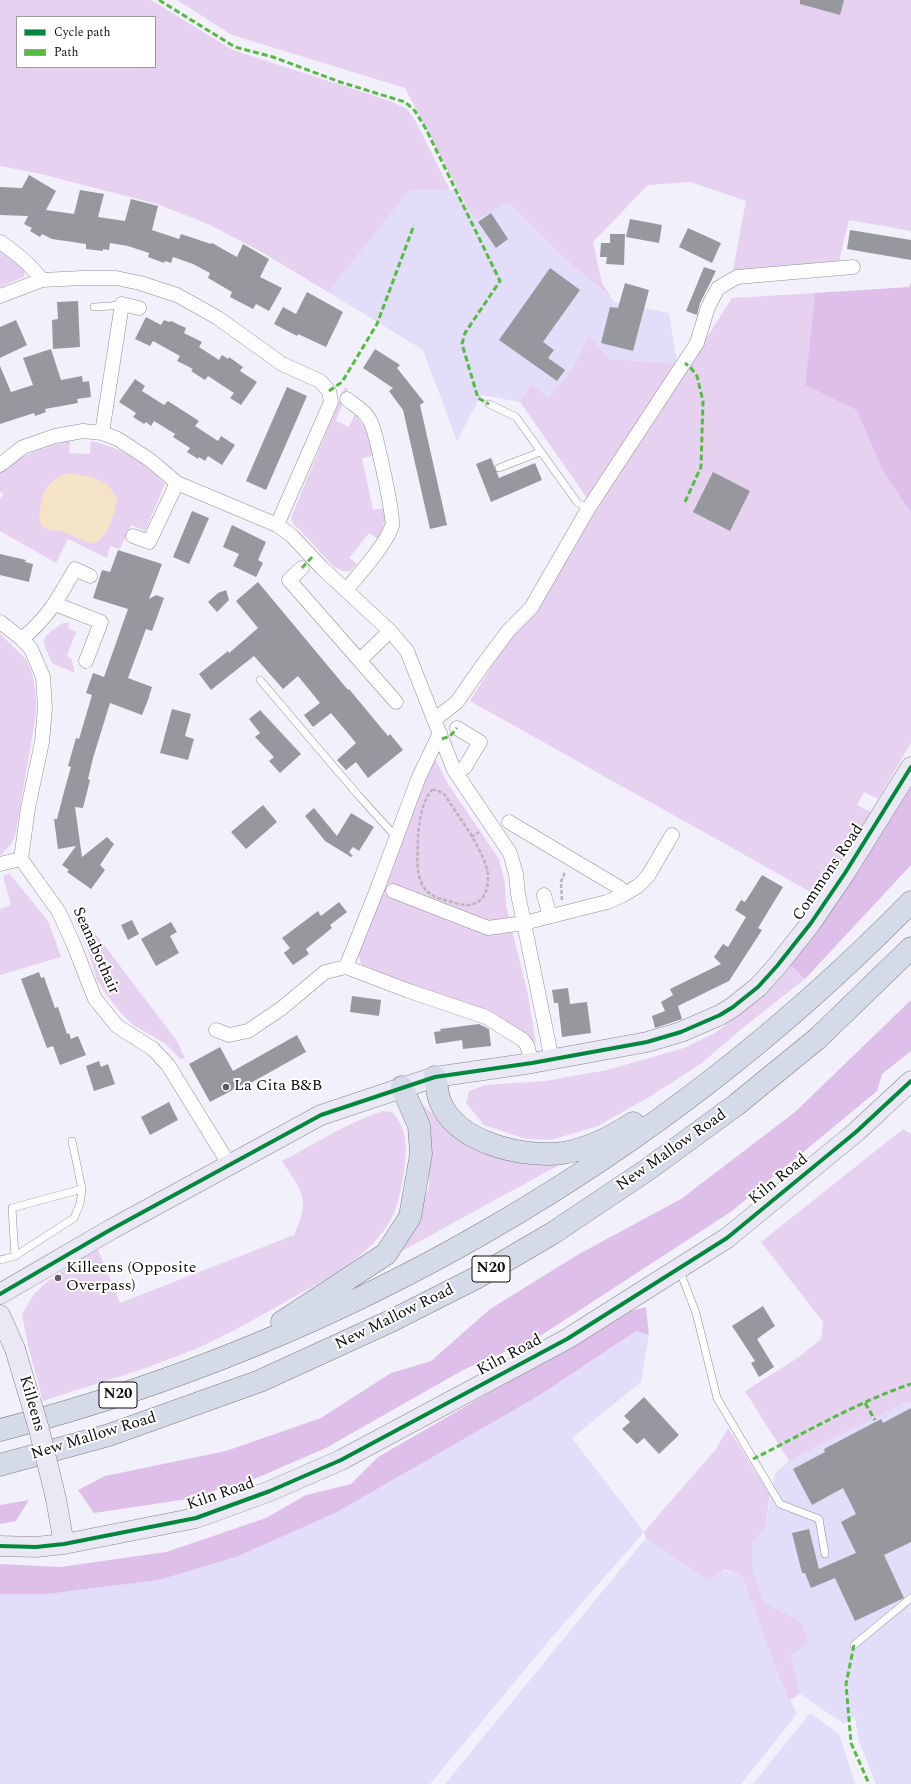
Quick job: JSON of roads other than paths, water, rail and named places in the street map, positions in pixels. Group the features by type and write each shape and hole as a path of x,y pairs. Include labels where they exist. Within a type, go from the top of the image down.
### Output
{"highway":[{"name":"New Mallow Road","path":"234,1354 330,1312 417,1270 541,1199 656,1122 761,1041 849,963 911,902"},
{"name":"New Mallow Road","path":"0,1465 109,1435 260,1381 393,1320 476,1278 553,1233 648,1170 736,1105 818,1038 911,948"},
{"name":"N20","path":"435,1077 439,1100 442,1106 454,1122 470,1134 491,1144 504,1148 540,1154 564,1152 588,1146 630,1125 761,1041"},
{"name":"N20","path":"0,1430 130,1391 234,1354 386,1254 410,1217 421,1154 419,1126 402,1087"}],"street":[{"path":"0,242 18,254 33,267 42,280"},
{"path":"434,720 457,702 509,630 530,608 588,509 697,344 708,307 718,288 738,277 853,267"},
{"path":"0,296 42,280 116,278 140,283 177,295 218,318 282,364 320,381 329,391 332,402 277,525"},
{"path":"102,433 122,304 139,308"},
{"path":"346,399 363,411 372,425 391,505 393,524 386,539 346,590"},
{"path":"0,465 23,447 55,436 83,432 102,433 118,439 150,460 177,482 277,525 292,536 322,568 390,631 407,651 456,773 510,853 516,874 518,894 552,1060"},
{"path":"133,536 149,542 177,482"},
{"path":"302,568 289,580 396,702"},
{"path":"22,639 40,624 55,604 75,569 90,576"},
{"path":"55,604 101,622 86,661"},
{"path":"0,622 22,639 31,649 43,677 45,708 42,742 28,808 21,859 0,864"},
{"path":"360,660 390,631"},
{"path":"456,773 464,767 480,742 457,728"},
{"path":"346,967 378,887 418,779 440,733"},
{"name":"Commons Road","path":"0,1294 110,1230 321,1115 435,1077 552,1060 646,1042 681,1032 720,1015 740,1002 758,987 777,966 827,901 911,767"},
{"path":"509,822 620,888 623,895"},
{"path":"393,891 488,928 524,923 607,902 623,895 638,886 648,876 672,835"},
{"name":"Seanabothair","path":"21,859 59,912 95,999 117,1026 153,1049 168,1065 229,1164"},
{"path":"544,895 550,916"},
{"path":"216,1030 229,1035 248,1031 282,1008 325,972 346,967 409,991 486,1017 523,1040 527,1045 532,1063"},
{"name":"Kiln Road","path":"0,1546 36,1547 64,1544 196,1518 270,1491 341,1460 567,1339 726,1238 787,1190 856,1132 911,1081"},
{"name":"Killeens","path":"0,1315 15,1349 39,1429 56,1498 64,1544"}],"lane":[{"path":"94,307 122,304"},
{"path":"489,404 516,417 577,502 588,509"},
{"path":"499,468 540,452"},
{"path":"260,680 358,795 396,837"},
{"path":"0,1260 14,1256 74,1218 80,1204 82,1189 72,1141"},
{"path":"14,1256 12,1208 82,1189"},
{"path":"679,1268 696,1313 717,1398 780,1504 819,1519 825,1554"},
{"path":"854,1645 911,1598"}],"place":[{"name":"La Cita B&B","path":"226,1087"},
{"name":"Killeens (Opposite Overpass)","path":"58,1278"}]}
